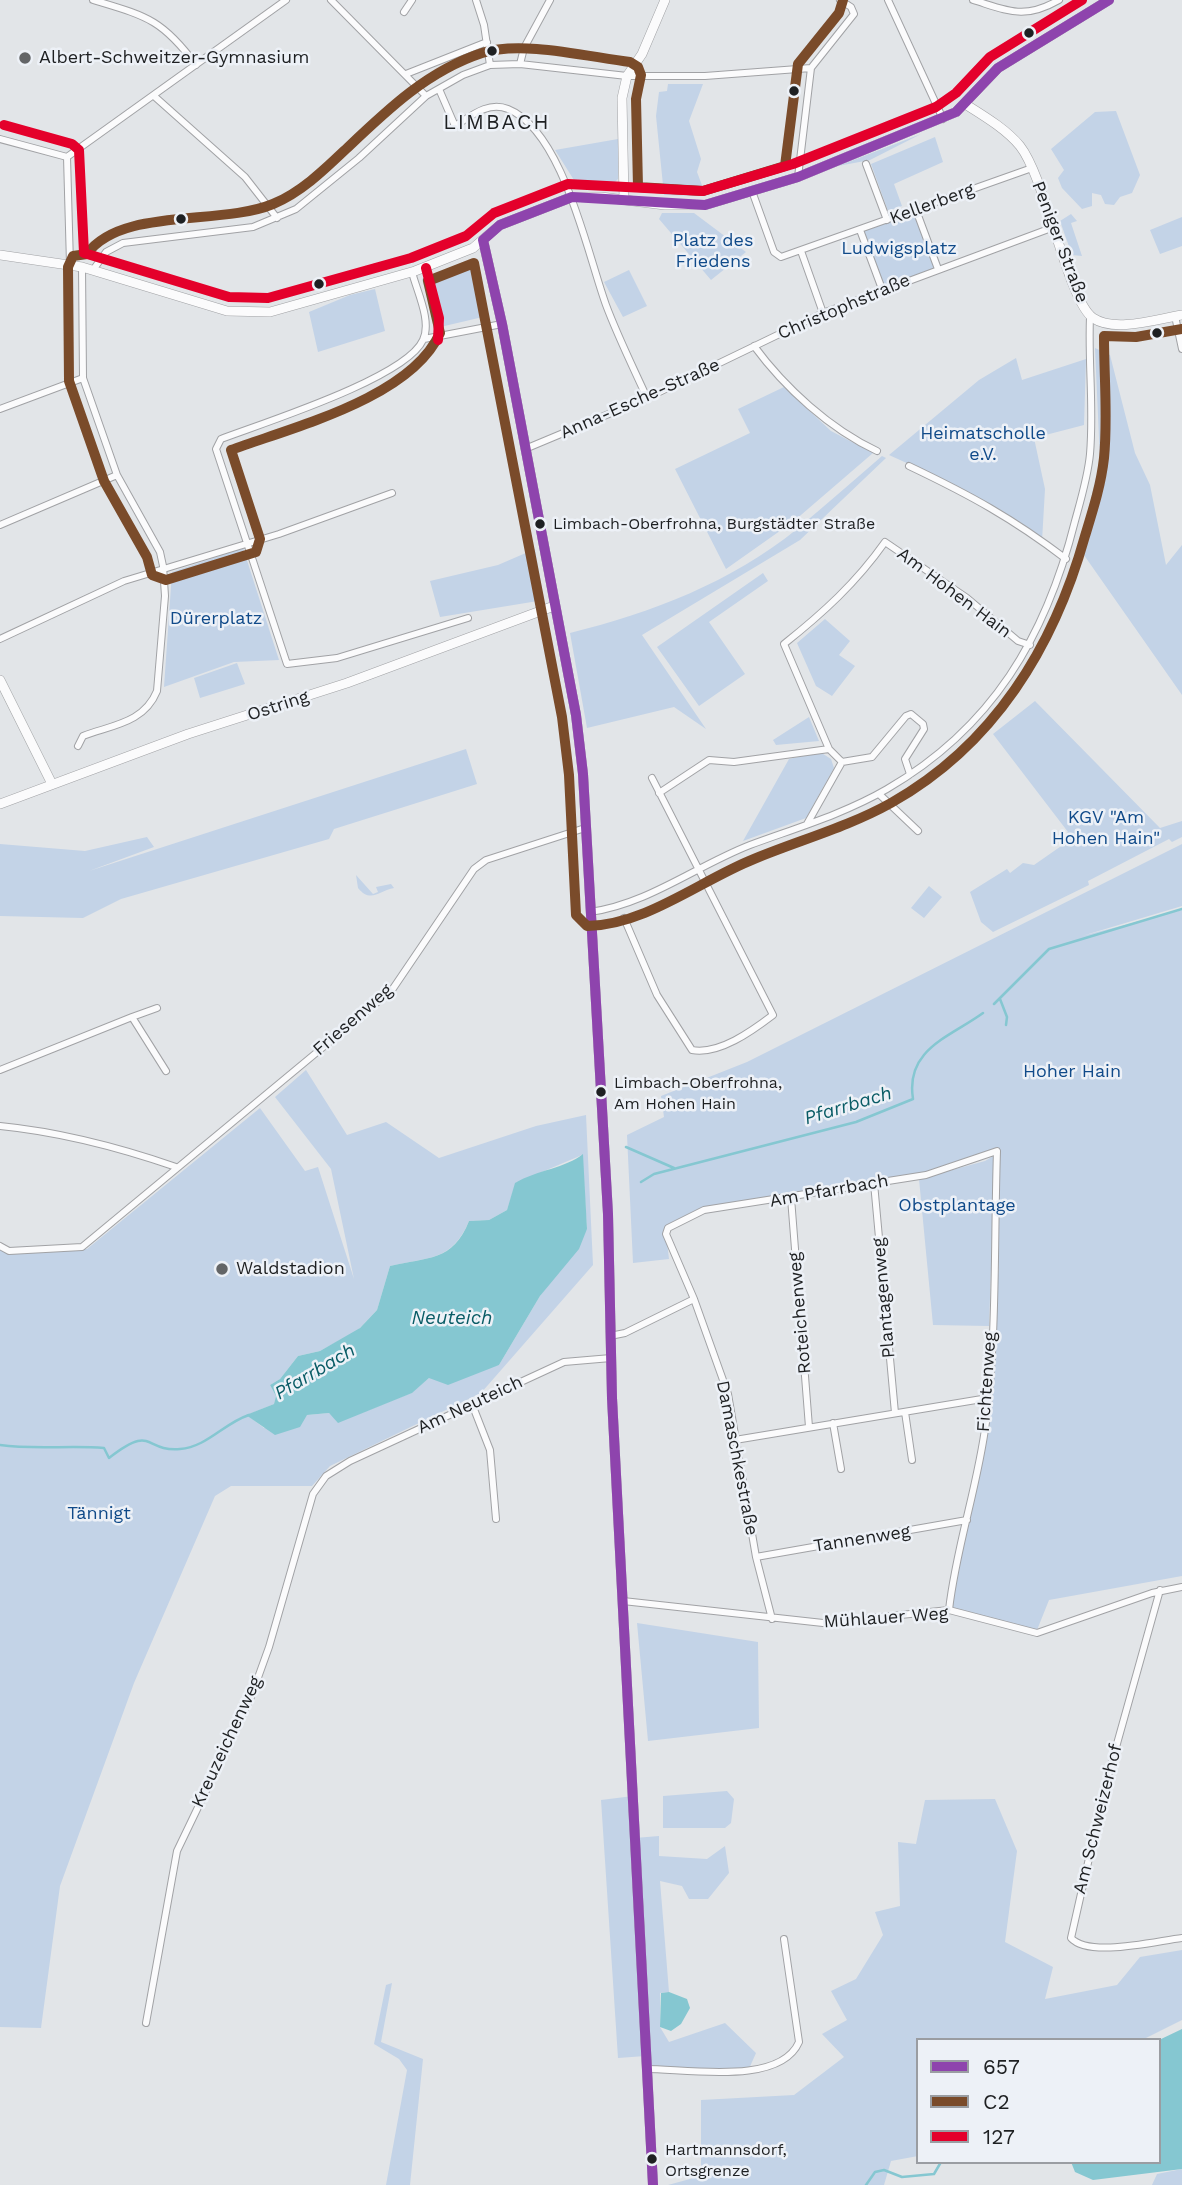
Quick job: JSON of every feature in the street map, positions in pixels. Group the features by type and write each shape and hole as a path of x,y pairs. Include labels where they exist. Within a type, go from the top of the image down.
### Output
{"main road":[{"path":"624,200 622,98 627,76 642,54 665,0"},
{"path":"0,255 70,264 227,311 252,313 303,304 412,272 473,248 500,225 572,197 665,205 705,205 798,177 943,119 965,104 998,68 1109,0"},
{"name":"Peniger Straße","path":"965,104 1006,132 1021,147 1032,168 1077,292 1090,317 1102,322 1122,324 1179,315"},
{"path":"483,240 502,324 576,715 608,1214 611,1358 653,2185"},
{"name":"Ostring","path":"0,804 188,734 347,683 554,606"},
{"path":"0,680 52,784"}],"street":[{"path":"93,0 131,11 163,27 173,35 196,65"},
{"path":"0,139 67,157 286,0"},
{"path":"331,0 426,96"},
{"path":"404,12 412,0"},
{"path":"476,0 490,65"},
{"path":"520,64 524,48 551,0"},
{"path":"798,177 811,68 852,19 853,10 841,0"},
{"path":"888,0 943,119"},
{"path":"973,0 1020,13 1034,12 1059,0"},
{"path":"406,74 486,42"},
{"path":"93,270 106,252 123,243 253,227 277,218 312,197 426,96 490,65 520,64 627,76 706,76 811,68"},
{"path":"439,89 455,126 489,106 506,108 522,116 539,134 572,197 609,313 647,398"},
{"path":"155,96 245,177 277,218"},
{"path":"67,157 70,264"},
{"path":"866,164 887,220"},
{"name":"Kellerberg","path":"752,191 775,254 781,257 1032,168"},
{"path":"916,210 938,269"},
{"name":"Christophstraße","path":"754,346 882,289 1054,227"},
{"path":"860,230 882,289"},
{"path":"801,251 823,313"},
{"path":"78,746 83,736 137,718 154,699 158,691 165,596 160,552 117,475 83,378 82,267"},
{"path":"412,272 425,320 424,339 411,355 368,382 221,439 216,449 287,664 337,658 468,618"},
{"path":"1179,315 1182,349"},
{"name":"Am Hohen Hain","path":"590,912 630,905 698,868 879,794 910,774 970,726 1011,676 1030,645 1066,559 1090,458 1090,317"},
{"path":"424,339 502,324"},
{"path":"754,346 774,370 818,411 853,439 877,451"},
{"name":"Anna-Esche-Straße","path":"524,449 647,398 754,346"},
{"path":"0,409 83,378"},
{"path":"909,466 952,485 1014,520 1066,559"},
{"path":"0,524 117,475"},
{"path":"0,639 90,596 163,566 392,494"},
{"name":"Am Hohen Hain","path":"842,762 829,749 784,644 835,603 861,575 885,542 967,598 1018,641 1030,645"},
{"path":"807,824 842,762 872,757 911,714 923,724 923,729 905,758 910,774"},
{"path":"659,793 709,760 734,762 829,749"},
{"path":"624,918 657,995 692,1050 704,1052 758,1026 773,1015 652,778"},
{"path":"879,794 918,831"},
{"name":"Friesenweg","path":"0,1247 9,1251 82,1247 392,990 474,869 486,860 585,828"},
{"path":"0,1070 157,1008"},
{"path":"132,1017 166,1072"},
{"path":"0,1126 49,1131 86,1139 176,1167"},
{"name":"Am Pfarrbach","path":"666,1234 668,1228 678,1221 705,1210 926,1175 997,1151"},
{"name":"Fichtenweg","path":"949,1610 981,1455 988,1398 997,1151"},
{"name":"Plantagenweg","path":"874,1183 895,1413"},
{"name":"Roteichenweg","path":"791,1198 809,1427"},
{"name":"Damaschkestraße","path":"666,1234 694,1299 727,1394 756,1557 772,1619"},
{"path":"610,1336 625,1333 694,1299"},
{"name":"Am Neuteich","path":"333,1472 564,1362 611,1358"},
{"path":"735,1440 988,1398"},
{"path":"472,1404 490,1450 496,1519"},
{"path":"905,1412 912,1460"},
{"path":"833,1423 841,1469"},
{"name":"Kreuzeichenweg","path":"146,2023 177,1851 251,1697 269,1647 313,1494 319,1483 333,1472"},
{"name":"Tannenweg","path":"756,1557 967,1520"},
{"name":"Mühlauer Weg","path":"623,1601 772,1619 844,1623 949,1610 1037,1633 1160,1590 1182,1587"},
{"name":"Am Schweizerhof","path":"1160,1590 1106,1783 1071,1938 1076,1943 1095,1948 1182,1938"},
{"path":"646,2069 748,2071 784,2062 794,2054 799,2042 784,1939"}],"green space":[{"path":"668,84 703,84 689,121 701,159 697,172 706,196 664,195 656,116 659,92 667,91"},
{"path":"1116,111 1140,175 1132,193 1120,197 1114,205 1105,204 1101,195 1092,193 1092,206 1082,209 1062,188 1058,178 1064,170 1051,149 1095,112"},
{"path":"921,134 870,160 838,166"},
{"path":"935,137 943,162 894,184 902,206 888,211 871,164"},
{"path":"618,139 618,179 610,187 579,188 555,150"},
{"name":"Ludwigsplatz","path":"916,210 938,269 882,289 860,230"},
{"name":"Platz des Friedens","path":"662,213 694,213 746,252 711,280 659,219"},
{"path":"1071,214 1077,221 1071,223 1082,256 1072,255 1060,221"},
{"path":"1182,217 1182,246 1160,254 1150,230"},
{"path":"466,261 481,273 487,316 436,328 422,279"},
{"path":"629,270 647,306 623,317 604,282"},
{"path":"375,289 385,331 318,352 309,312 350,295"},
{"path":"1095,348 1110,355 1135,453 1150,485 1166,565 1182,545 1182,695 1079,548 1100,461"},
{"name":"Heimatscholle e.V.","path":"1016,358 1022,380 1086,359 1084,425 1034,438 1045,489 1042,541 942,479 889,455 979,380"},
{"path":"784,387 831,431 873,453 794,521 726,569 675,469 750,433 738,409"},
{"path":"882,456 886,458 800,540 642,635 706,729 674,707 587,728 570,633 660,605 746,565 797,529"},
{"name":"Dürerplatz","path":"243,548 279,660 234,662 164,687 172,572"},
{"path":"535,549 544,600 440,617 430,581 498,565"},
{"path":"763,573 768,581 709,622 745,674 699,706 657,647"},
{"path":"825,619 850,641 839,655 855,666 832,696 816,686 797,643"},
{"path":"237,663 245,684 200,698 194,678"},
{"name":"KGV \"Am Hohen Hain\"","path":"1035,701 1160,828 1182,821 1182,837 1172,842 1169,839 1088,881 1089,885 993,932 981,922 970,892 1007,869 1010,873 1023,863 1034,865 1067,842 1064,836 1068,832 993,734"},
{"path":"809,717 819,741 776,745 773,740"},
{"path":"466,749 477,784 334,829 329,839 121,899 83,918 0,916 0,844 85,851 147,837 154,847 89,871"},
{"path":"820,752 831,759 834,768 806,818 743,841 789,759"},
{"name":"Hoher Hain","path":"1182,844 1182,906 1082,936 1182,910 1182,1576 1049,1600 1037,1630 949,1610 986,1422 991,1328 999,1269 997,1151 926,1175 704,1210 678,1221 666,1234 669,1259 633,1263 627,1135 664,1117 661,1096 747,1062"},
{"path":"356,875 373,894 378,892 376,887 391,884 394,888 376,895 367,895 358,888"},
{"path":"929,886 942,897 924,918 911,908"},
{"name":"Tännigt","path":"306,1070 347,1135 386,1122 439,1158 536,1126 586,1115 593,1265 481,1393 330,1466 312,1486 231,1486 215,1496 134,1683 60,1886 41,2028 0,2027 0,1246 3,1249 87,1249 260,1108 305,1171 318,1167 354,1279 331,1169 275,1097","holes":["582,1155 587,1229 540,1296 499,1365 429,1378 411,1393 339,1422 329,1413 307,1415 264,1428 247,1415 274,1404 276,1396 270,1385 280,1379 298,1356 320,1351 357,1331 377,1310 390,1266 427,1259 446,1251 455,1244 469,1221 489,1220 507,1210 516,1183"]},
{"name":"Obstplantage","path":"995,1155 989,1326 933,1325 919,1179 985,1161"},
{"path":"637,1623 758,1642 759,1728 648,1741"},
{"path":"727,1791 734,1799 731,1823 725,1828 663,1828 663,1796"},
{"path":"633,1796 635,1838 659,1836 659,1856 707,1859 725,1846 729,1873 708,1899 689,1899 682,1886 660,1881 669,1992 660,1993 660,2027 669,2042 725,2023 756,2053 748,2071 646,2069 645,2056 618,2058 601,1800"},
{"path":"995,1799 1017,1851 1005,1942 1053,1967 1045,1999 1117,1985 1140,1957 1182,1950 1182,2020 1146,2038 916,2038 916,2156 891,2161 884,2185 668,2185 701,2176 701,2100 794,2095 844,2057 822,2034 847,2020 831,1991 856,1979 883,1935 875,1912 900,1906 898,1842 916,1844 925,1800"},
{"path":"392,1983 381,2042 423,2059 410,2185 386,2185 407,2070 399,2059 374,2044 386,1985"},
{"path":"1182,2169 1182,2185 1152,2185 1157,2174"}],"water":[{"name":"Neuteich","path":"583,1154 587,1229 579,1249 540,1296 499,1365 448,1385 429,1378 412,1393 338,1423 329,1413 307,1415 300,1427 275,1435 246,1415 274,1404 276,1396 270,1385 280,1379 298,1356 320,1351 360,1328 377,1310 390,1266 427,1259 447,1251 463,1234 469,1221 489,1220 507,1210 515,1183 568,1163"},
{"path":"669,1992 687,1999 690,2008 681,2024 671,2031 660,2027 661,1993"},
{"path":"1182,2029 1182,2169 1093,2180 1075,2172 1072,2164 1161,2164 1161,2039"}],"waterway":[{"name":"Pfarrbach","path":"994,1004 1049,949 1182,909"},
{"path":"1000,999 1007,1017 1006,1025"},
{"name":"Pfarrbach","path":"641,1182 654,1174 856,1122 913,1099 912,1082 923,1056 944,1038 983,1013"},
{"name":"Pfarrbach","path":"626,1147 674,1168"},
{"name":"Pfarrbach","path":"0,1445 104,1448 109,1458 134,1442 141,1441 168,1449 190,1447 249,1415"},
{"path":"866,2185 875,2172 884,2170 902,2177 934,2174 940,2164"}],"transit line":[{"name":"C2","path":"843,0 839,13 798,64 785,166 703,191 638,187 636,99 641,75 638,67 630,62 555,51 498,49 462,61 425,81 392,107 311,181 273,204 251,211 147,223 123,229 103,239 87,254 73,256 68,267 69,381 104,481 147,557 152,575 166,580 256,552 260,539 231,450 348,407 377,393 404,375 425,356 440,333 428,281 474,263 562,717 569,775 576,915 587,926 609,924 652,910 734,868 875,812 928,779 960,752 989,722 1015,689 1056,616 1091,517 1104,458 1104,336 1136,337 1182,329"},
{"name":"127","path":"4,125 72,144 79,150 84,253 229,297 268,298 411,258 466,236 494,213 568,184 703,191 793,164 936,107 956,93 990,57 1082,0"},
{"name":"657","path":"483,240 500,225 572,197 705,205 798,177 956,112 998,68 1109,0"},
{"name":"657","path":"483,240 502,324 576,715 583,774 608,1214 612,1398 653,2185"},
{"name":"127","path":"426,268 439,318 438,340"}],"place":[{"name":"Albert-Schweitzer-Gymnasium","path":"25,58"},
{"name":"Limbach-Oberfrohna, Burgstädter Straße","path":"540,524"},
{"name":"Limbach-Oberfrohna, Am Hohen Hain","path":"601,1092"},
{"name":"Waldstadion","path":"222,1269"},
{"name":"Hartmannsdorf, Ortsgrenze","path":"652,2159"}],"district":[{"name":"LIMBACH","path":"497,123"}]}
